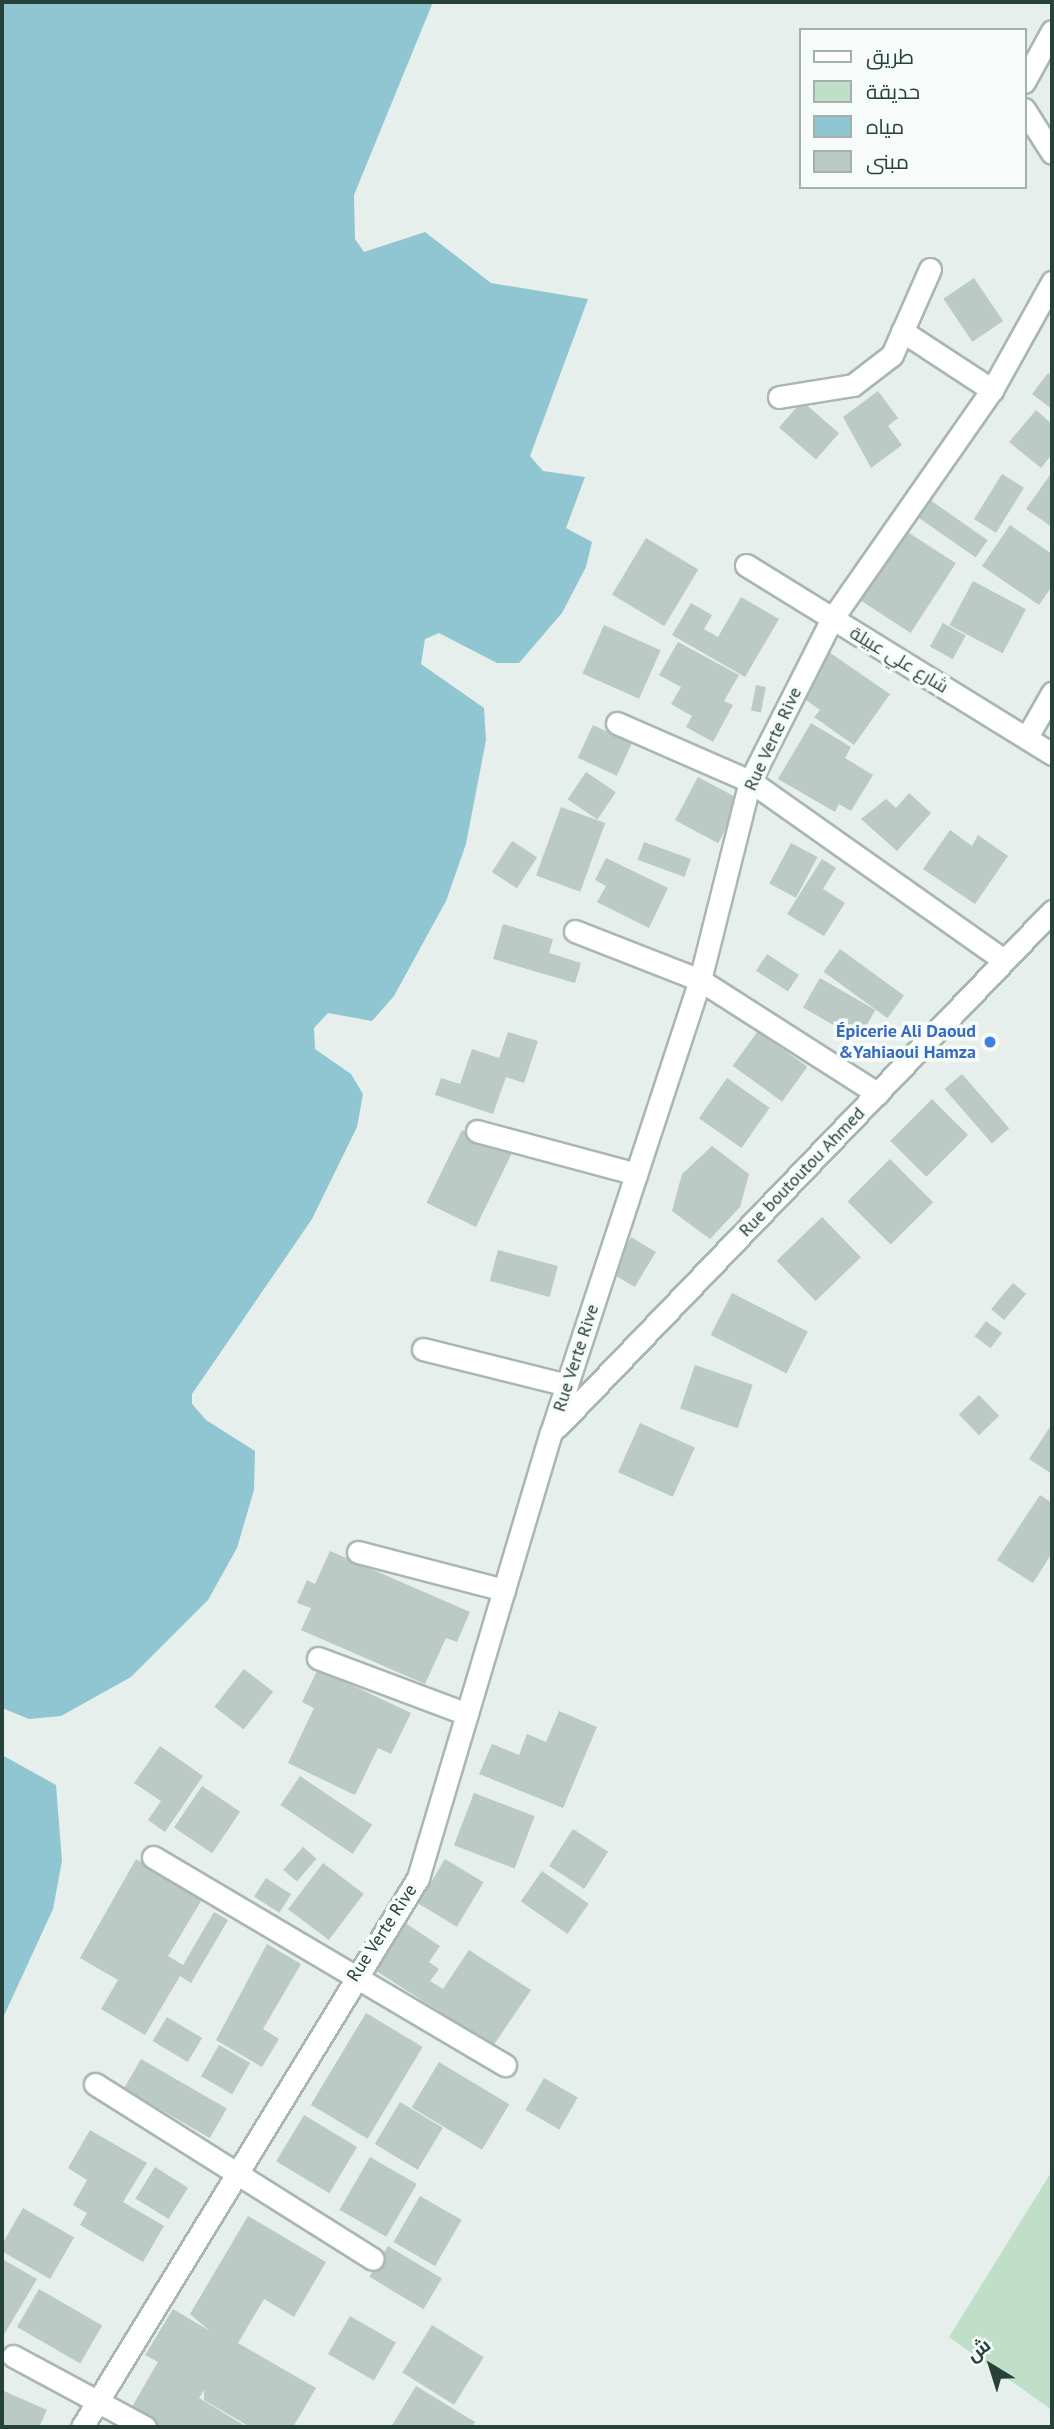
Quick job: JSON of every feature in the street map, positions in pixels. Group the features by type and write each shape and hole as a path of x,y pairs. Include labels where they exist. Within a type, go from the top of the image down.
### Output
{"street":[{"path":"1026,78 1052,31"},
{"path":"1026,112 1052,153"},
{"path":"779,397 853,385 892,355 930,269"},
{"name":"Rue Verte Rive","path":"82,2427 96,2397 239,2176 355,1974 418,1878 551,1433 700,980 750,781 831,619 992,390 1052,282"},
{"path":"902,331 992,390"},
{"name":"شارع علي عبيلة","path":"747,565 1052,754"},
{"path":"1027,737 1052,692"},
{"path":"617,723 750,781 1004,960"},
{"name":"Rue boutoutou Ahmed","path":"551,1433 1052,911"},
{"path":"575,931 700,980 878,1094"},
{"path":"477,1131 636,1174"},
{"path":"423,1349 567,1385"},
{"path":"358,1552 504,1590"},
{"path":"318,1658 467,1714"},
{"path":"153,1857 505,2065"},
{"path":"95,2084 373,2259"},
{"path":"13,2356 96,2397 145,2427"}],"green space":[{"path":"1052,2171 1052,2410 949,2337"}],"water":[{"path":"2,2 433,2 354,195 355,239 364,252 425,232 491,283 588,299 530,456 543,471 585,477 566,528 592,542 586,567 562,613 519,663 497,663 439,633 425,639 421,664 484,708 486,740 466,844 446,901 394,996 372,1021 328,1013 314,1028 315,1049 351,1074 363,1094 357,1127 312,1219 192,1394 192,1404 206,1420 255,1451 254,1490 237,1548 208,1600 131,1677 61,1716 29,1719 2,1708"},
{"path":"2,1755 56,1785 62,1861 53,1909 2,2020"}],"building":[{"path":"974,278 1003,321 972,342 943,299"},
{"path":"1048,373 1052,376 1052,409 1032,394"},
{"path":"878,391 898,418 888,426 902,445 871,468 843,417"},
{"path":"802,401 839,433 816,460 779,427"},
{"path":"1036,410 1052,424 1052,454 1041,468 1009,442"},
{"path":"1052,472 1052,527 1026,509"},
{"path":"1002,474 1024,488 996,533 974,519"},
{"path":"923,495 988,540 976,558 911,512"},
{"path":"1010,525 1052,554 1052,586 1039,605 982,566"},
{"path":"903,529 956,563 911,633 858,599"},
{"path":"646,538 698,569 664,626 612,595"},
{"path":"973,581 1026,609 1003,653 950,625"},
{"path":"741,597 779,619 745,677 672,635 691,603 712,615 704,629 718,637"},
{"path":"943,623 966,636 953,659 930,647"},
{"path":"604,625 661,650 639,699 582,673"},
{"path":"678,642 739,675 724,701 733,705 713,742 686,727 692,716 671,704 681,687 659,675"},
{"path":"826,650 890,694 854,745 814,717 820,710 796,693"},
{"path":"756,685 766,687 761,712 751,711"},
{"path":"811,723 851,747 845,758 873,775 851,811 839,804 835,812 778,779"},
{"path":"593,725 632,743 617,776 578,758"},
{"path":"586,772 616,792 597,819 568,799"},
{"path":"698,777 741,800 718,843 675,820"},
{"path":"909,793 931,813 897,851 861,819 886,799 896,808"},
{"path":"561,807 605,823 580,892 536,876"},
{"path":"950,830 972,846 978,835 1008,856 975,904 923,869"},
{"path":"512,841 537,857 517,888 492,872"},
{"path":"644,842 691,859 684,877 638,860"},
{"path":"791,843 817,857 796,898 769,884"},
{"path":"606,858 668,888 649,928 597,902 606,886 595,880"},
{"path":"822,859 836,868 823,889 845,903 824,936 787,914"},
{"path":"503,924 553,939 549,953 581,963 575,983 493,959"},
{"path":"840,949 904,995 887,1018 824,972"},
{"path":"767,954 799,975 788,991 756,971"},
{"path":"820,978 875,1010 858,1039 803,1007"},
{"path":"758,1031 807,1067 782,1102 733,1066"},
{"path":"508,1032 538,1041 524,1083 506,1077 493,1114 435,1095 441,1078 460,1084 472,1049 499,1058"},
{"path":"962,1074 1009,1128 992,1143 945,1089"},
{"path":"727,1078 770,1108 741,1148 699,1118"},
{"path":"932,1099 968,1135 926,1177 890,1141"},
{"path":"462,1130 511,1154 476,1227 426,1203"},
{"path":"712,1146 749,1174 740,1207 710,1239 672,1211 682,1174"},
{"path":"890,1159 933,1202 891,1245 848,1201"},
{"path":"822,1217 861,1257 816,1301 777,1261"},
{"path":"631,1237 656,1252 635,1287 610,1272"},
{"path":"498,1250 558,1266 550,1297 490,1281"},
{"path":"1013,1283 1026,1294 1004,1320 991,1309"},
{"path":"732,1293 808,1332 786,1373 711,1335"},
{"path":"986,1321 1002,1333 991,1348 975,1336"},
{"path":"695,1365 753,1385 738,1428 680,1408"},
{"path":"979,1395 999,1416 979,1435 959,1414"},
{"path":"640,1423 695,1447 673,1497 618,1472"},
{"path":"1052,1424 1052,1474 1029,1459"},
{"path":"1040,1495 1052,1503 1052,1553 1033,1583 997,1560"},
{"path":"330,1551 470,1612 457,1642 446,1638 425,1684 301,1630 311,1608 297,1603 307,1580 315,1584"},
{"path":"244,1669 273,1692 244,1730 214,1707"},
{"path":"318,1669 411,1713 391,1754 378,1748 355,1795 288,1763 314,1708 302,1702"},
{"path":"559,1711 597,1727 563,1808 479,1774 492,1744 519,1755 527,1734 546,1742"},
{"path":"160,1746 203,1776 165,1832 148,1820 161,1801 134,1783"},
{"path":"300,1776 372,1825 353,1854 280,1805"},
{"path":"202,1786 240,1812 212,1853 174,1827"},
{"path":"474,1793 535,1816 515,1869 454,1845"},
{"path":"573,1829 608,1852 584,1889 549,1866"},
{"path":"303,1847 317,1859 297,1881 283,1870"},
{"path":"136,1859 203,1898 168,1956 183,1965 214,1912 228,1920 191,1983 180,1976 145,2035 101,2009 118,1980 80,1958"},
{"path":"445,1859 484,1882 457,1927 418,1904"},
{"path":"323,1863 364,1894 329,1940 288,1909"},
{"path":"542,1871 589,1904 567,1934 521,1901"},
{"path":"266,1878 291,1894 279,1913 254,1896"},
{"path":"398,1918 440,1946 429,1962 439,1969 430,1981 443,1989 469,1950 531,1990 493,2046 367,1965"},
{"path":"267,1944 301,1964 263,2029 279,2039 262,2067 216,2040"},
{"path":"366,2013 423,2047 367,2139 311,2105"},
{"path":"167,2017 202,2038 188,2062 153,2041"},
{"path":"219,2045 250,2063 232,2094 201,2076"},
{"path":"141,2059 227,2108 210,2138 124,2088"},
{"path":"439,2062 509,2104 482,2150 412,2107"},
{"path":"544,2078 578,2098 559,2130 526,2110"},
{"path":"400,2102 443,2128 418,2170 375,2144"},
{"path":"304,2115 357,2147 329,2193 276,2161"},
{"path":"90,2130 147,2163 123,2202 164,2226 143,2262 80,2225 87,2213 73,2205 87,2180 68,2168"},
{"path":"370,2157 417,2184 386,2237 340,2210"},
{"path":"155,2167 188,2188 168,2219 135,2198"},
{"path":"420,2196 462,2220 435,2266 394,2242"},
{"path":"23,2208 74,2238 50,2279 2,2251 2,2244"},
{"path":"248,2216 326,2262 294,2317 264,2299 238,2343 316,2388 293,2427 250,2427 204,2400 204,2390 199,2398 247,2427 159,2427 130,2410 158,2362 145,2355 173,2309 210,2331 190,2314"},
{"path":"388,2246 442,2278 423,2309 369,2277"},
{"path":"2,2259 37,2279 2,2338"},
{"path":"39,2289 102,2326 80,2364 17,2327"},
{"path":"350,2316 396,2342 374,2381 328,2354"},
{"path":"432,2325 484,2357 454,2405 402,2372"},
{"path":"416,2386 475,2422 472,2427 391,2427"},
{"path":"4,2391 47,2410 39,2427 2,2427"}],"place":[{"name":"Épicerie Ali Daoud &Yahiaoui Hamza","path":"990,1042"}]}
